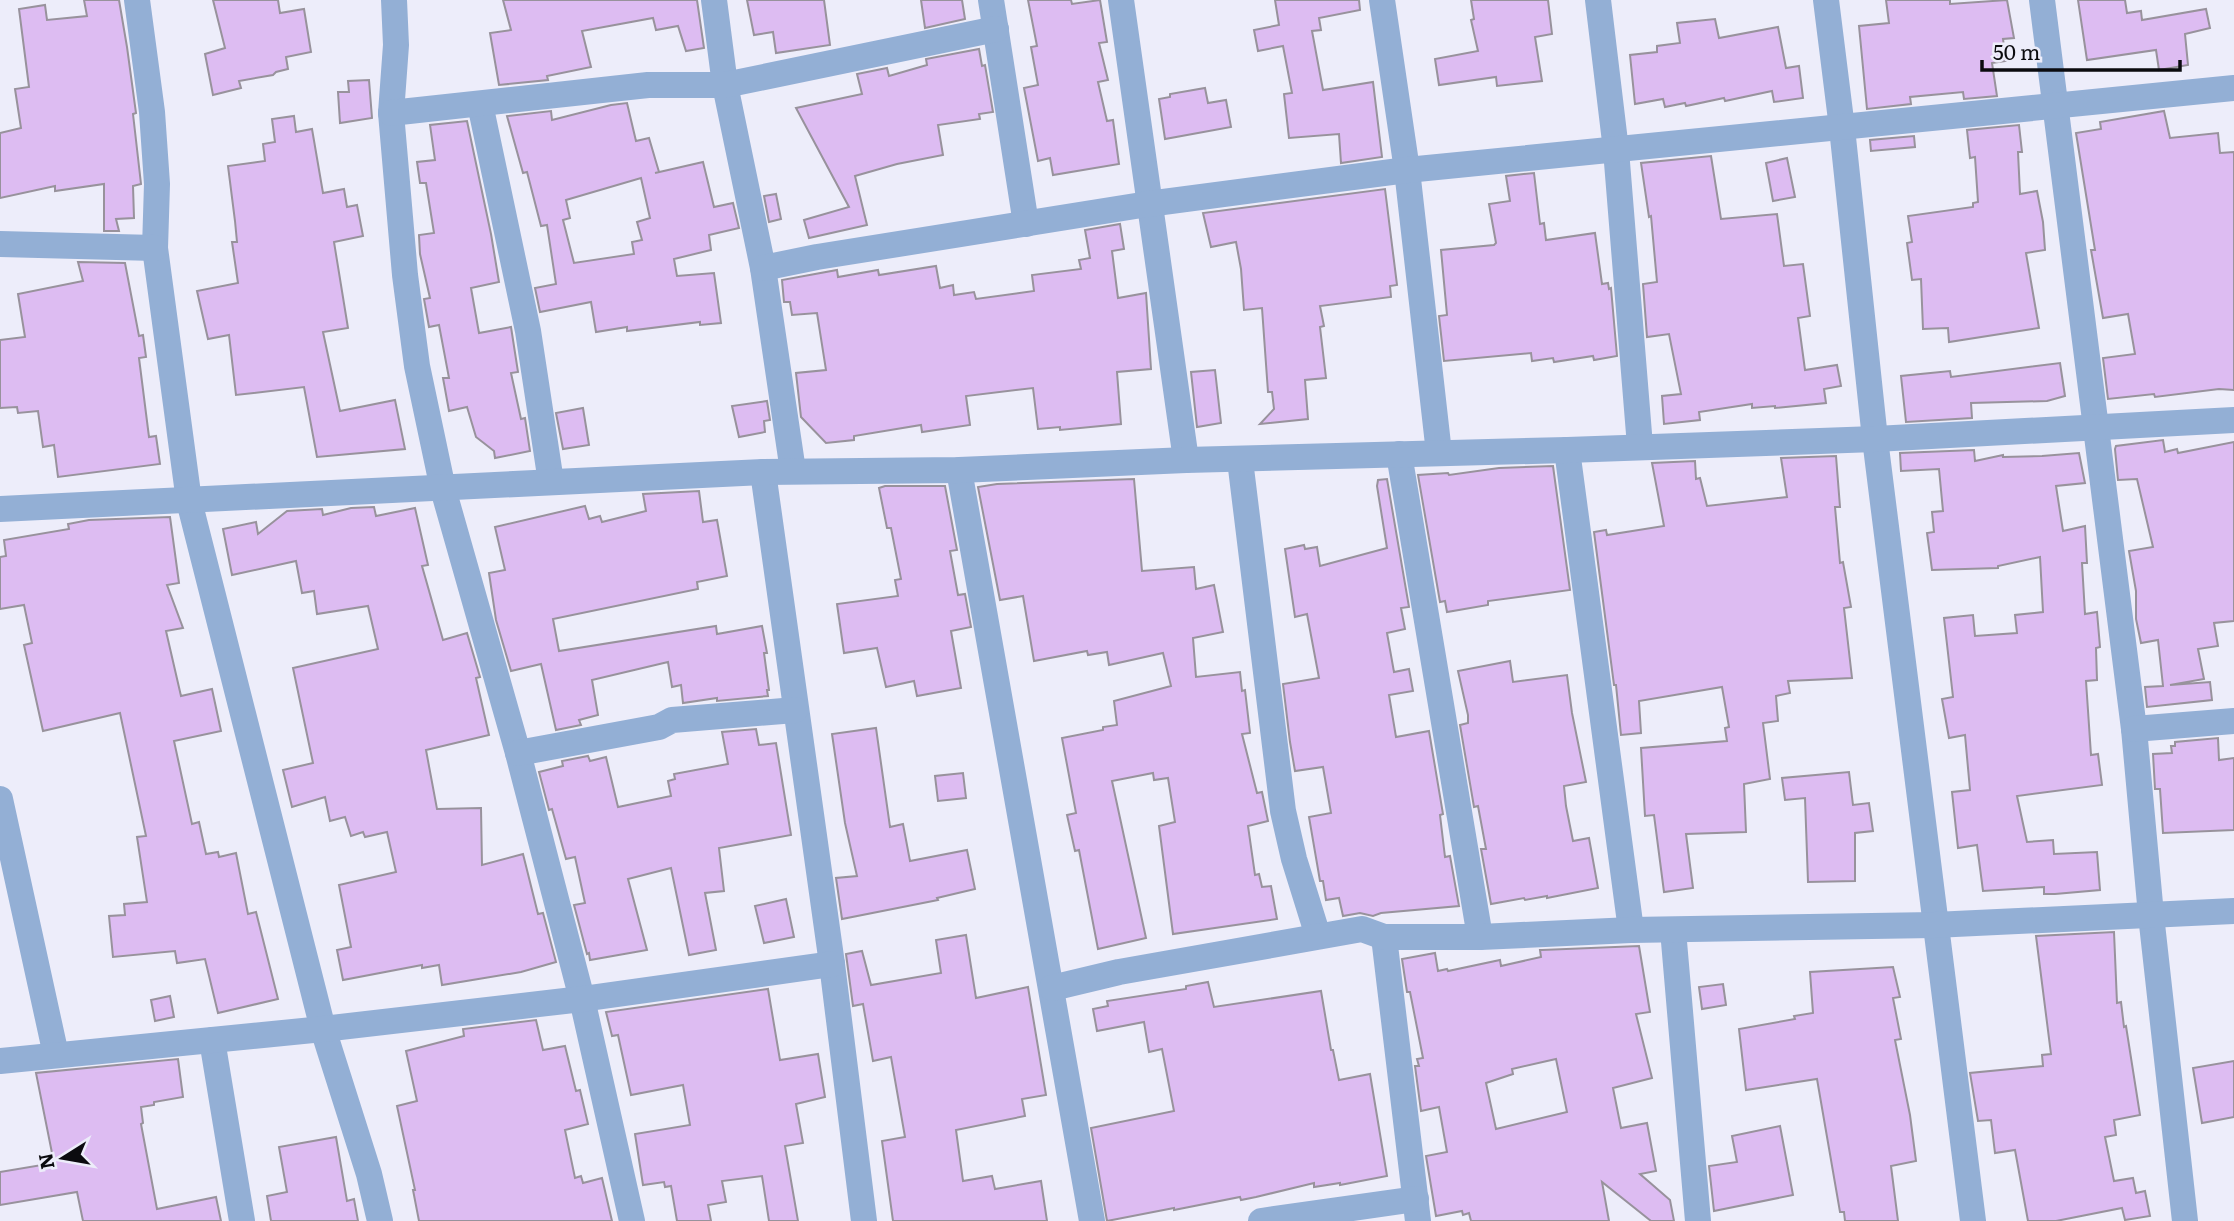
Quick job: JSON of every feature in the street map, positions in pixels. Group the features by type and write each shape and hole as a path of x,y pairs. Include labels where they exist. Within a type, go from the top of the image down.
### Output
{"street":[{"path":"137,0 152,112 156,184 155,248 189,500 323,1029 369,1174 380,1221"},
{"path":"394,0 396,45 391,113 410,325 443,489 518,753 582,999 632,1221"},
{"path":"714,0 726,85 763,268 793,471"},
{"path":"991,0 1026,224"},
{"path":"1121,0 1185,460"},
{"path":"1382,0 1407,170 1439,453"},
{"path":"1598,0 1616,150 1640,446"},
{"path":"1826,0 1875,439 1973,1221"},
{"path":"2042,0 2134,729 2151,915 2185,1221"},
{"path":"391,113 648,85 726,85 996,29"},
{"path":"763,268 1149,204 1407,170 2234,88"},
{"path":"480,104 524,307 551,482"},
{"path":"0,244 155,248"},
{"path":"0,509 763,472 959,470 1185,460 1567,450 1875,439 2234,420"},
{"path":"1567,450 1632,930"},
{"path":"1399,454 1480,937"},
{"path":"1240,460 1283,811 1294,859 1318,936"},
{"path":"959,470 1092,1221"},
{"path":"763,472 832,964 864,1221"},
{"path":"518,753 659,727 672,720 795,710"},
{"path":"2134,729 2234,721"},
{"path":"0,799 56,1055"},
{"path":"1052,988 1119,972 1362,929 1384,937 1480,937 1632,930 1934,925 2234,911"},
{"path":"1673,930 1698,1221"},
{"path":"1261,1221 1417,1210 1384,937"},
{"path":"0,1061 323,1029 582,999 832,964"},
{"path":"212,1040 242,1221"}],"building":[{"path":"84,0 119,0 127,47 136,113 133,114 141,184 133,186 134,218 116,219 119,231 104,231 104,184 55,191 55,186 0,198 0,133 21,128 15,89 29,87 19,9 45,5 47,20 87,16"},
{"path":"213,0 278,0 280,13 304,9 311,52 286,57 288,69 273,75 239,81 241,88 213,95 205,54 225,48"},
{"path":"503,0 697,0 704,48 686,51 678,26 656,30 653,18 582,31 591,67 547,76 548,80 499,85 490,33 511,30"},
{"path":"747,0 824,0 830,45 776,53 773,32 754,35"},
{"path":"921,0 962,0 965,19 925,28"},
{"path":"1028,0 1071,0 1072,4 1100,0 1107,42 1099,43 1108,80 1098,82 1107,121 1113,120 1119,164 1053,175 1050,158 1038,161 1024,88 1038,85 1031,47 1037,46"},
{"path":"1275,0 1359,0 1360,10 1319,18 1321,30 1312,31 1323,90 1373,82 1382,157 1341,163 1339,134 1289,138 1284,94 1292,93 1283,46 1258,51 1254,30 1279,25"},
{"path":"1471,0 1548,0 1552,34 1535,37 1542,81 1497,86 1496,77 1439,85 1435,59 1478,51 1471,20 1474,19"},
{"path":"1886,0 1950,0 1950,4 2007,0 2014,38 2003,39 2006,61 1992,63 1997,96 1964,99 1963,92 1910,97 1911,104 1867,109 1859,26 1889,23"},
{"path":"2078,0 2125,0 2127,13 2141,11 2142,20 2206,9 2210,28 2185,34 2188,65 2159,70 2156,50 2087,60"},
{"path":"1715,19 1719,38 1778,27 1786,68 1799,66 1803,98 1774,102 1772,91 1686,106 1685,103 1665,107 1663,99 1635,104 1630,55 1657,52 1657,46 1680,43 1677,23"},
{"path":"979,49 982,66 985,65 993,112 979,114 980,119 938,125 943,155 855,176 867,225 809,238 804,220 849,207 796,108 862,94 857,74 887,68 889,76 927,65 926,59"},
{"path":"369,80 372,118 340,123 338,92 349,92 348,81"},
{"path":"1205,88 1208,103 1226,100 1231,127 1165,139 1159,99 1170,97 1170,94"},
{"path":"627,103 636,141 649,138 659,172 655,173 703,162 714,207 733,203 739,228 709,235 711,250 674,259 677,276 714,273 721,323 700,325 700,322 627,331 627,327 596,332 591,302 540,312 535,288 556,284 547,225 541,226 527,172 523,173 507,116 551,111 552,120","holes":["641,178 650,218 637,222 642,240 632,242 634,254 574,263 563,220 570,218 566,200"]},
{"path":"2164,111 2170,138 2218,133 2220,153 2234,152 2234,390 2108,399 2103,358 2135,354 2128,314 2103,318 2076,133 2101,129 2100,122"},
{"path":"294,116 296,132 312,129 323,193 344,189 347,207 357,205 363,236 334,242 348,328 323,332 340,411 395,400 405,449 317,457 304,387 236,395 229,335 208,339 197,291 238,283 232,242 237,242 228,166 265,161 263,144 275,142 272,119"},
{"path":"467,121 499,282 471,288 479,333 511,327 518,372 511,373 521,419 525,418 530,451 495,458 494,451 476,437 467,407 449,411 443,378 449,378 439,325 429,327 424,299 430,298 420,254 419,235 434,233 426,183 420,183 417,162 435,160 430,125"},
{"path":"2019,125 2022,152 2018,152 2020,194 2037,191 2043,222 2045,250 2026,253 2039,328 1949,342 1948,328 1923,329 1921,279 1912,280 1907,243 1912,242 1908,216 1973,207 1973,203 1978,202 1975,157 1970,158 1967,130"},
{"path":"1914,136 1915,147 1871,151 1870,140"},
{"path":"1711,156 1721,219 1777,214 1784,266 1803,264 1810,316 1798,318 1805,370 1837,365 1841,386 1824,389 1826,403 1775,408 1752,408 1752,404 1699,412 1700,420 1664,424 1662,396 1681,394 1669,334 1647,337 1643,284 1657,282 1651,216 1649,217 1641,163"},
{"path":"1787,158 1795,197 1773,201 1766,163"},
{"path":"1534,173 1540,224 1544,223 1546,240 1595,233 1602,284 1608,283 1609,289 1611,288 1617,356 1594,360 1593,356 1554,362 1553,358 1532,361 1531,353 1444,361 1439,316 1447,315 1441,250 1494,245 1496,243 1489,204 1510,201 1506,176"},
{"path":"1385,189 1397,285 1390,286 1391,297 1320,306 1324,326 1320,327 1326,378 1305,380 1308,419 1260,424 1274,409 1272,392 1268,392 1262,308 1244,310 1236,242 1211,247 1203,213"},
{"path":"776,194 781,219 769,222 764,196"},
{"path":"1120,224 1124,249 1112,251 1118,298 1146,293 1151,369 1117,372 1121,424 1060,430 1060,427 1038,429 1033,388 966,396 970,425 922,432 921,425 854,436 854,440 826,443 801,417 796,373 826,370 817,313 792,315 790,302 784,302 782,280 837,270 838,277 878,270 879,275 936,266 940,288 953,285 954,295 974,292 976,299 1034,291 1032,275 1081,269 1079,260 1090,258 1085,230"},
{"path":"78,262 125,263 139,336 143,335 146,357 139,358 149,437 156,436 160,464 58,477 54,445 43,447 38,411 18,413 17,407 0,408 0,340 25,337 18,294 83,281"},
{"path":"2060,363 2065,396 2047,401 1971,403 1972,418 1906,422 1901,376 1950,371 1951,377"},
{"path":"1215,370 1221,423 1197,427 1191,372"},
{"path":"767,401 770,420 764,421 765,432 739,437 732,406"},
{"path":"583,408 589,445 563,449 556,413"},
{"path":"2163,440 2165,452 2177,449 2178,453 2234,442 2234,621 2214,623 2218,646 2198,649 2204,679 2170,685 2210,682 2212,700 2147,707 2145,687 2163,686 2158,640 2141,643 2129,551 2153,547 2137,479 2118,480 2115,449 2116,446"},
{"path":"1974,450 1975,461 2003,455 2079,453 2085,483 2056,486 2063,531 2085,526 2087,563 2082,563 2085,614 2097,612 2100,647 2096,648 2097,680 2086,681 2091,755 2098,754 2102,785 2017,796 2027,842 2053,840 2054,854 2097,852 2100,890 2055,894 2044,894 2044,887 1983,891 1977,845 1958,848 1952,792 1970,790 1965,735 1949,738 1942,699 1953,697 1944,618 1973,615 1975,636 2017,633 2015,615 2043,612 2040,557 1998,568 1932,570 1927,533 1934,532 1932,512 1943,511 1939,469 1901,471 1900,453"},
{"path":"1836,456 1840,507 1835,507 1840,563 1843,562 1851,607 1844,608 1852,678 1788,681 1790,693 1776,696 1778,721 1763,723 1770,779 1744,784 1746,832 1686,834 1693,888 1664,892 1654,815 1645,816 1641,748 1727,741 1725,728 1729,727 1722,687 1639,701 1641,733 1621,735 1594,532 1606,530 1607,535 1664,526 1652,463 1695,461 1696,479 1700,478 1707,506 1787,497 1781,458"},
{"path":"1553,466 1570,590 1488,601 1488,605 1447,612 1445,601 1440,602 1418,475"},
{"path":"1134,479 1142,571 1194,567 1196,589 1214,585 1223,632 1193,638 1196,677 1240,672 1250,733 1242,734 1257,793 1262,792 1268,821 1248,826 1255,875 1259,874 1262,887 1271,886 1277,919 1173,934 1159,826 1175,822 1168,778 1154,780 1153,773 1112,781 1146,938 1098,949 1079,850 1075,851 1067,815 1076,813 1062,738 1117,725 1114,701 1171,686 1163,653 1109,665 1107,652 1088,655 1087,651 1034,661 1023,596 1000,600 978,487"},
{"path":"1387,479 1409,607 1401,608 1405,629 1387,633 1394,672 1409,669 1413,691 1389,695 1396,737 1429,731 1443,814 1440,815 1445,857 1450,856 1459,906 1373,916 1360,913 1343,916 1339,898 1326,900 1309,817 1331,813 1323,767 1295,771 1290,742 1283,684 1319,678 1307,614 1295,617 1285,549 1304,545 1305,549 1317,547 1320,566 1387,548 1377,486 1378,480"},
{"path":"945,486 957,550 950,551 958,595 965,594 971,627 951,631 961,688 917,696 914,681 886,687 877,648 844,653 837,604 898,596 895,580 901,579 891,528 887,528 879,488"},
{"path":"699,491 703,522 717,520 727,576 697,582 698,589 553,619 559,651 716,626 717,634 762,626 767,653 764,653 768,696 717,701 717,698 683,703 681,685 672,687 668,662 592,680 598,715 579,720 581,725 556,730 541,664 511,671 496,620 489,573 505,570 495,527 585,506 589,519 600,516 602,522 646,511 643,494"},
{"path":"374,507 376,516 415,508 428,565 422,566 443,640 467,633 480,677 476,678 489,735 426,750 437,809 481,808 482,865 523,854 538,914 543,913 556,962 521,972 442,985 439,965 422,968 422,965 343,980 337,950 351,947 339,885 396,872 387,832 365,837 363,832 351,836 345,817 330,821 325,797 292,807 283,770 313,763 293,668 378,649 368,606 317,614 314,591 302,593 296,561 232,575 223,529 256,522 258,534 287,511 322,509 323,515 351,508"},
{"path":"170,517 179,583 167,585 183,628 166,631 181,696 212,689 221,731 174,741 192,824 199,822 206,854 218,852 219,857 236,853 248,914 256,912 278,999 218,1013 205,959 177,963 175,951 113,957 109,916 125,915 124,904 147,902 137,837 146,836 120,713 43,731 24,645 32,643 24,605 0,609 0,557 6,556 4,540 69,529 68,524 89,520"},
{"path":"1510,661 1513,682 1567,675 1586,782 1564,786 1566,806 1573,841 1589,838 1598,888 1547,898 1524,898 1491,904 1481,849 1486,849 1478,806 1474,807 1460,725 1468,723 1468,715 1458,671"},
{"path":"876,728 890,827 903,824 910,861 967,850 975,889 937,898 938,900 842,919 836,878 857,876 845,823 832,734"},
{"path":"756,729 759,745 776,743 791,835 719,848 724,891 705,893 716,950 689,955 671,868 628,879 647,950 590,960 574,905 585,903 575,857 566,859 539,772 563,766 562,761 588,756 590,761 606,757 618,807 671,796 668,781 675,779 674,774 728,764 722,732"},
{"path":"2218,738 2219,760 2234,758 2234,830 2163,833 2160,789 2155,789 2153,754 2172,753 2171,746 2175,746 2175,742"},
{"path":"1849,772 1853,805 1869,803 1873,831 1855,833 1855,881 1808,882 1805,798 1785,800 1782,778"},
{"path":"963,773 966,798 938,801 935,776"},
{"path":"786,899 794,937 764,943 755,906"},
{"path":"2114,932 2117,1003 2121,1002 2124,1027 2126,1026 2140,1115 2114,1120 2116,1135 2105,1137 2114,1181 2133,1178 2136,1193 2145,1191 2150,1216 2125,1220 2122,1208 2056,1221 2028,1221 2015,1150 1995,1153 1991,1120 1978,1121 1970,1073 2043,1066 2042,1055 2051,1054 2036,936"},
{"path":"966,935 976,998 1028,987 1046,1095 1022,1099 1025,1116 956,1130 963,1181 992,1176 995,1189 1041,1181 1047,1221 893,1221 882,1141 905,1137 891,1057 873,1061 863,1004 853,1006 846,954 862,951 871,985 941,973 936,940"},
{"path":"1639,946 1650,1012 1636,1014 1652,1078 1613,1088 1621,1128 1647,1123 1656,1171 1640,1174 1670,1200 1674,1221 1651,1221 1602,1182 1609,1221 1471,1221 1469,1213 1463,1215 1462,1211 1436,1216 1426,1156 1447,1152 1439,1107 1421,1111 1415,1066 1419,1066 1417,1059 1423,1058 1402,959 1435,953 1438,971 1448,971 1500,960 1501,966 1541,957 1540,950","holes":["1556,1059 1567,1112 1496,1129 1486,1083 1513,1074 1512,1069"]},
{"path":"1893,967 1900,997 1893,998 1901,1039 1895,1040 1916,1161 1891,1166 1898,1221 1845,1221 1844,1212 1840,1212 1817,1079 1746,1090 1739,1029 1813,1013 1810,972"},
{"path":"1208,982 1214,1007 1321,991 1339,1080 1370,1074 1387,1176 1340,1185 1314,1187 1314,1183 1241,1200 1240,1197 1107,1221 1091,1128 1174,1111 1162,1049 1149,1052 1144,1022 1097,1031 1093,1009 1108,1006 1107,1001 1186,989 1186,986"},
{"path":"1723,984 1726,1005 1702,1009 1699,987"},
{"path":"768,989 780,1060 818,1054 825,1097 796,1104 803,1143 785,1146 798,1221 769,1221 762,1176 722,1181 726,1202 708,1205 711,1221 677,1221 671,1186 665,1187 664,1182 643,1185 635,1134 690,1125 683,1085 631,1095 618,1035 612,1036 606,1012"},
{"path":"170,996 174,1017 155,1021 151,1000"},
{"path":"536,1020 543,1050 565,1046 576,1091 580,1090 588,1124 565,1130 575,1178 581,1176 583,1183 602,1178 612,1221 419,1221 397,1106 417,1101 406,1051 464,1036 463,1029"},
{"path":"178,1059 183,1097 141,1107 141,1124 157,1209 216,1197 221,1221 83,1221 77,1192 0,1205 0,1172 54,1163 36,1073"},
{"path":"2234,1061 2234,1117 2202,1123 2193,1068"},
{"path":"1780,1126 1793,1195 1714,1211 1709,1166 1737,1162 1732,1136"},
{"path":"336,1137 347,1201 354,1199 358,1221 271,1221 267,1196 287,1192 279,1147"}]}
